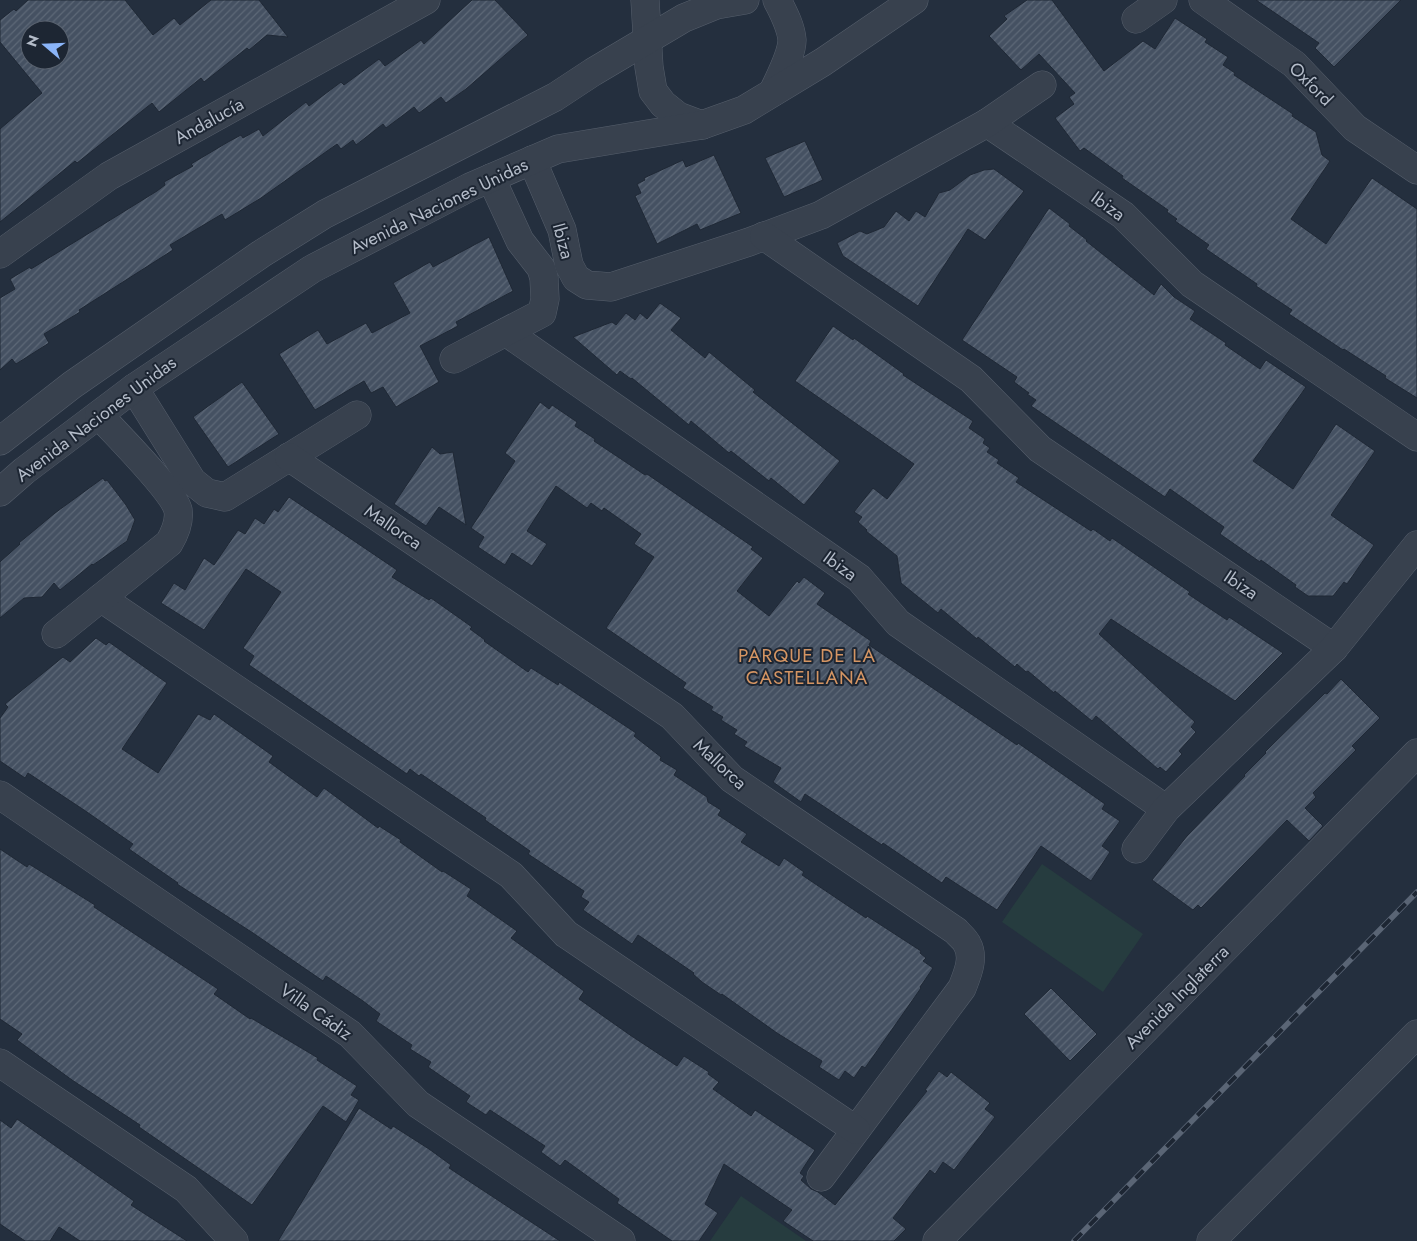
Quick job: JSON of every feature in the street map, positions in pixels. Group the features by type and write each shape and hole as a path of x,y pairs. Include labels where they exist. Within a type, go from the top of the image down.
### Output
{"street":[{"name":"Andalucía","path":"0,254 109,176 426,0"},
{"path":"644,0 649,67 653,91 663,104 678,116 702,125"},
{"path":"0,441 72,384 261,254 325,214 555,97 684,18 716,5 745,0"},
{"path":"773,92 792,41 787,21 777,0"},
{"name":"Avenida Naciones Unidas","path":"0,492 24,471 134,388 312,269 377,234 491,178 558,149 702,125 744,110 823,62 914,0"},
{"path":"1136,19 1163,0"},
{"name":"Oxford","path":"1203,0 1294,64 1355,128 1417,170"},
{"name":"Ibiza","path":"532,160 562,230 569,265 576,278 587,285 611,287 822,215 987,123 1042,85"},
{"name":"Ibiza","path":"987,123 1123,215 1192,284 1417,437"},
{"name":"Ibiza","path":"454,359 542,313 545,299 544,278 541,268 520,242 491,178"},
{"path":"355,198 377,234"},
{"name":"Ibiza","path":"764,236 971,379 1040,449 1334,648"},
{"name":"Ibiza","path":"506,332 859,578 898,623 1166,809"},
{"path":"134,388 192,481 207,493 225,497 357,415"},
{"path":"37,411 61,444"},
{"path":"56,634 169,543 178,523 178,510 173,499 98,416"},
{"name":"Mallorca","path":"289,457 672,716 732,780 956,931 968,944 971,956 969,970 962,988 821,1176"},
{"path":"1136,849 1166,809 1334,648 1417,545"},
{"path":"101,598 511,875 566,934 856,1130"},
{"name":"Avenida Inglaterra","path":"937,1241 1417,753"},
{"name":"Villa Cádiz","path":"0,795 350,1034 418,1104 621,1241"},
{"path":"1211,1241 1417,1034"},
{"path":"0,1063 186,1190 234,1241"}],"green space":[{"path":"1042,864 1143,934 1103,992 1002,922"},
{"path":"741,1196 806,1241 710,1241"}],"building":[{"path":"28,0 125,0 153,35 174,18 180,25 211,0 259,0 288,37 267,35 249,50 247,48 204,82 201,78 159,112 152,103 77,163 75,161 0,222 0,129 42,93 23,70 70,70 70,20 20,20 20,66 0,42 0,20 14,9 16,11"},
{"path":"472,0 495,0 528,35 466,89 446,103 441,97 419,113 414,107 386,128 383,124 356,145 353,140 341,149 337,144 261,198 225,220 222,214 170,245 173,250 44,334 49,343 16,364 12,359 0,370 0,298 15,289 10,279 30,267 31,269 157,191 165,185 164,182 193,166 191,164 228,142 241,135 243,138 259,129 263,136 306,102 309,106 341,82 344,85 379,59 385,66 421,40 424,44"},
{"path":"1027,0 1052,0 1104,71 1143,41 1155,49 1175,18 1207,39 1205,42 1228,57 1223,65 1235,73 1234,75 1293,114 1292,116 1316,132 1322,155 1330,161 1291,219 1326,244 1372,178 1417,209 1417,398 1289,314 1292,310 1206,249 1209,245 1175,221 1177,219 1167,212 1168,210 1122,178 1123,176 1084,148 1080,151 1055,118 1074,104 1069,97 1075,93 1039,54 1021,70 989,36 1007,19 1004,16"},
{"path":"1256,0 1401,0 1334,67 1315,48 1319,43"},
{"path":"805,141 823,180 784,197 765,158"},
{"path":"714,155 741,213 700,230 697,224 657,244 635,196 641,193 637,184 645,180 644,178 683,160 686,167"},
{"path":"994,169 1024,191 985,240 968,229 918,306 843,256 837,243 860,231 867,234 884,227 896,211 909,221 916,211 925,217 939,193 950,190 970,175"},
{"path":"1049,208 1070,224 1069,226 1086,241 1154,295 1161,284 1174,297 1195,311 1190,319 1226,343 1225,345 1260,369 1266,360 1306,387 1253,461 1293,489 1336,424 1375,451 1331,515 1374,545 1347,584 1344,582 1333,596 1308,596 1261,560 1260,562 1220,534 1224,527 1170,489 1165,497 1031,406 1036,400 1014,382 1017,377 962,340"},
{"path":"489,237 513,291 456,322 458,326 420,346 439,382 396,407 383,387 371,393 364,381 315,410 279,354 318,330 327,344 366,323 372,333 410,313 393,283 430,262 433,267"},
{"path":"660,303 681,318 671,330 705,358 709,352 755,390 753,392 840,461 804,505 771,478 769,481 731,451 729,453 691,421 689,425 632,378 620,371 617,375 573,337 612,322 616,325 626,313 635,320 640,313 647,319"},
{"path":"833,326 853,340 854,338 903,375 973,421 969,428 985,439 983,443 990,448 987,452 999,460 997,463 1019,478 1016,482 1091,531 1093,529 1110,541 1112,538 1190,592 1188,594 1227,620 1229,617 1283,653 1235,701 1111,619 1099,634 1195,722 1191,727 1196,732 1179,751 1182,754 1166,772 1160,767 1158,769 1096,716 1092,721 1028,671 1026,672 1017,664 1015,667 941,609 938,613 901,583 897,556 866,531 858,522 862,517 854,512 873,488 887,499 914,464 795,381"},
{"path":"242,382 279,434 228,467 193,417"},
{"path":"540,402 549,409 552,405 577,422 575,426 595,439 594,441 645,475 647,474 753,547 751,549 763,558 737,591 769,616 797,581 799,583 804,577 825,593 817,604 871,641 869,645 1017,745 1018,743 1105,804 1102,809 1120,821 1102,846 1110,852 1091,881 1041,846 997,910 946,877 942,883 805,794 801,802 773,782 781,768 744,746 747,742 734,734 737,730 721,720 723,717 711,710 713,707 683,688 686,683 606,628 654,557 634,544 641,534 604,508 602,511 591,503 587,508 556,486 527,531 547,544 532,566 512,553 505,565 478,547 484,537 471,528 515,461 505,453"},
{"path":"432,447 440,454 453,452 466,525 439,507 426,526 394,504"},
{"path":"103,478 105,481 107,480 135,520 127,541 92,564 60,590 54,583 42,597 24,598 0,618 0,562 19,543 55,513"},
{"path":"289,497 397,570 392,577 429,600 431,598 472,627 470,629 484,641 528,672 531,668 558,685 559,682 636,733 634,736 661,757 660,760 677,770 674,775 707,797 708,802 721,810 718,815 747,834 741,842 779,866 784,858 804,872 802,875 866,918 867,916 921,951 920,953 926,958 923,961 933,968 865,1068 862,1066 854,1078 845,1071 839,1080 819,1067 822,1061 702,982 694,973 638,935 632,944 583,910 589,902 581,897 584,891 528,854 530,851 485,820 486,818 421,774 419,776 410,769 407,774 249,665 254,656 243,648 281,592 246,569 204,630 161,603 174,583 185,590 204,558 214,565 238,530 245,534 255,518 264,524 274,509 278,512"},
{"path":"96,638 106,645 109,642 167,683 122,749 158,773 198,714 210,720 214,714 273,756 269,762 317,797 324,788 378,828 379,826 401,840 400,842 442,872 471,889 467,896 517,931 511,938 584,991 579,999 677,1066 684,1056 709,1072 708,1074 719,1082 713,1089 751,1116 755,1110 815,1150 800,1173 804,1176 801,1180 835,1205 927,1091 925,1090 939,1071 947,1077 951,1072 990,1103 985,1109 995,1117 954,1170 943,1162 935,1174 930,1170 893,1218 906,1229 894,1241 813,1241 783,1221 792,1210 724,1164 705,1204 718,1213 699,1241 672,1241 617,1203 619,1199 565,1160 560,1166 541,1152 545,1146 490,1110 486,1115 466,1102 470,1096 428,1067 431,1062 410,1049 412,1045 376,1021 380,1014 363,1001 326,976 323,981 177,884 129,849 133,844 84,810 28,773 25,778 0,761 0,718 8,707 5,704 63,657 70,662"},
{"path":"1341,679 1380,718 1352,746 1356,750 1313,793 1316,797 1305,808 1323,826 1309,841 1287,820 1201,908 1198,905 1193,910 1152,880 1187,836 1245,776 1265,752"},
{"path":"0,849 27,867 29,864 95,905 94,907 218,989 214,994 250,1019 318,1058 317,1060 357,1086 351,1095 359,1100 346,1122 323,1106 252,1205 17,1040 22,1034 0,1019"},
{"path":"1051,988 1097,1034 1070,1061 1024,1014"},
{"path":"359,1108 391,1129 393,1126 429,1149 451,1165 449,1168 560,1241 278,1241"},
{"path":"17,1119 134,1201 131,1205 187,1241 80,1241 59,1227 50,1241 25,1241 0,1224 0,1120 11,1128"}],"railway":[{"path":"1074,1241 1417,892"}],"district":[{"name":"PARQUE DE LA CASTELLANA","path":"807,666"}]}
